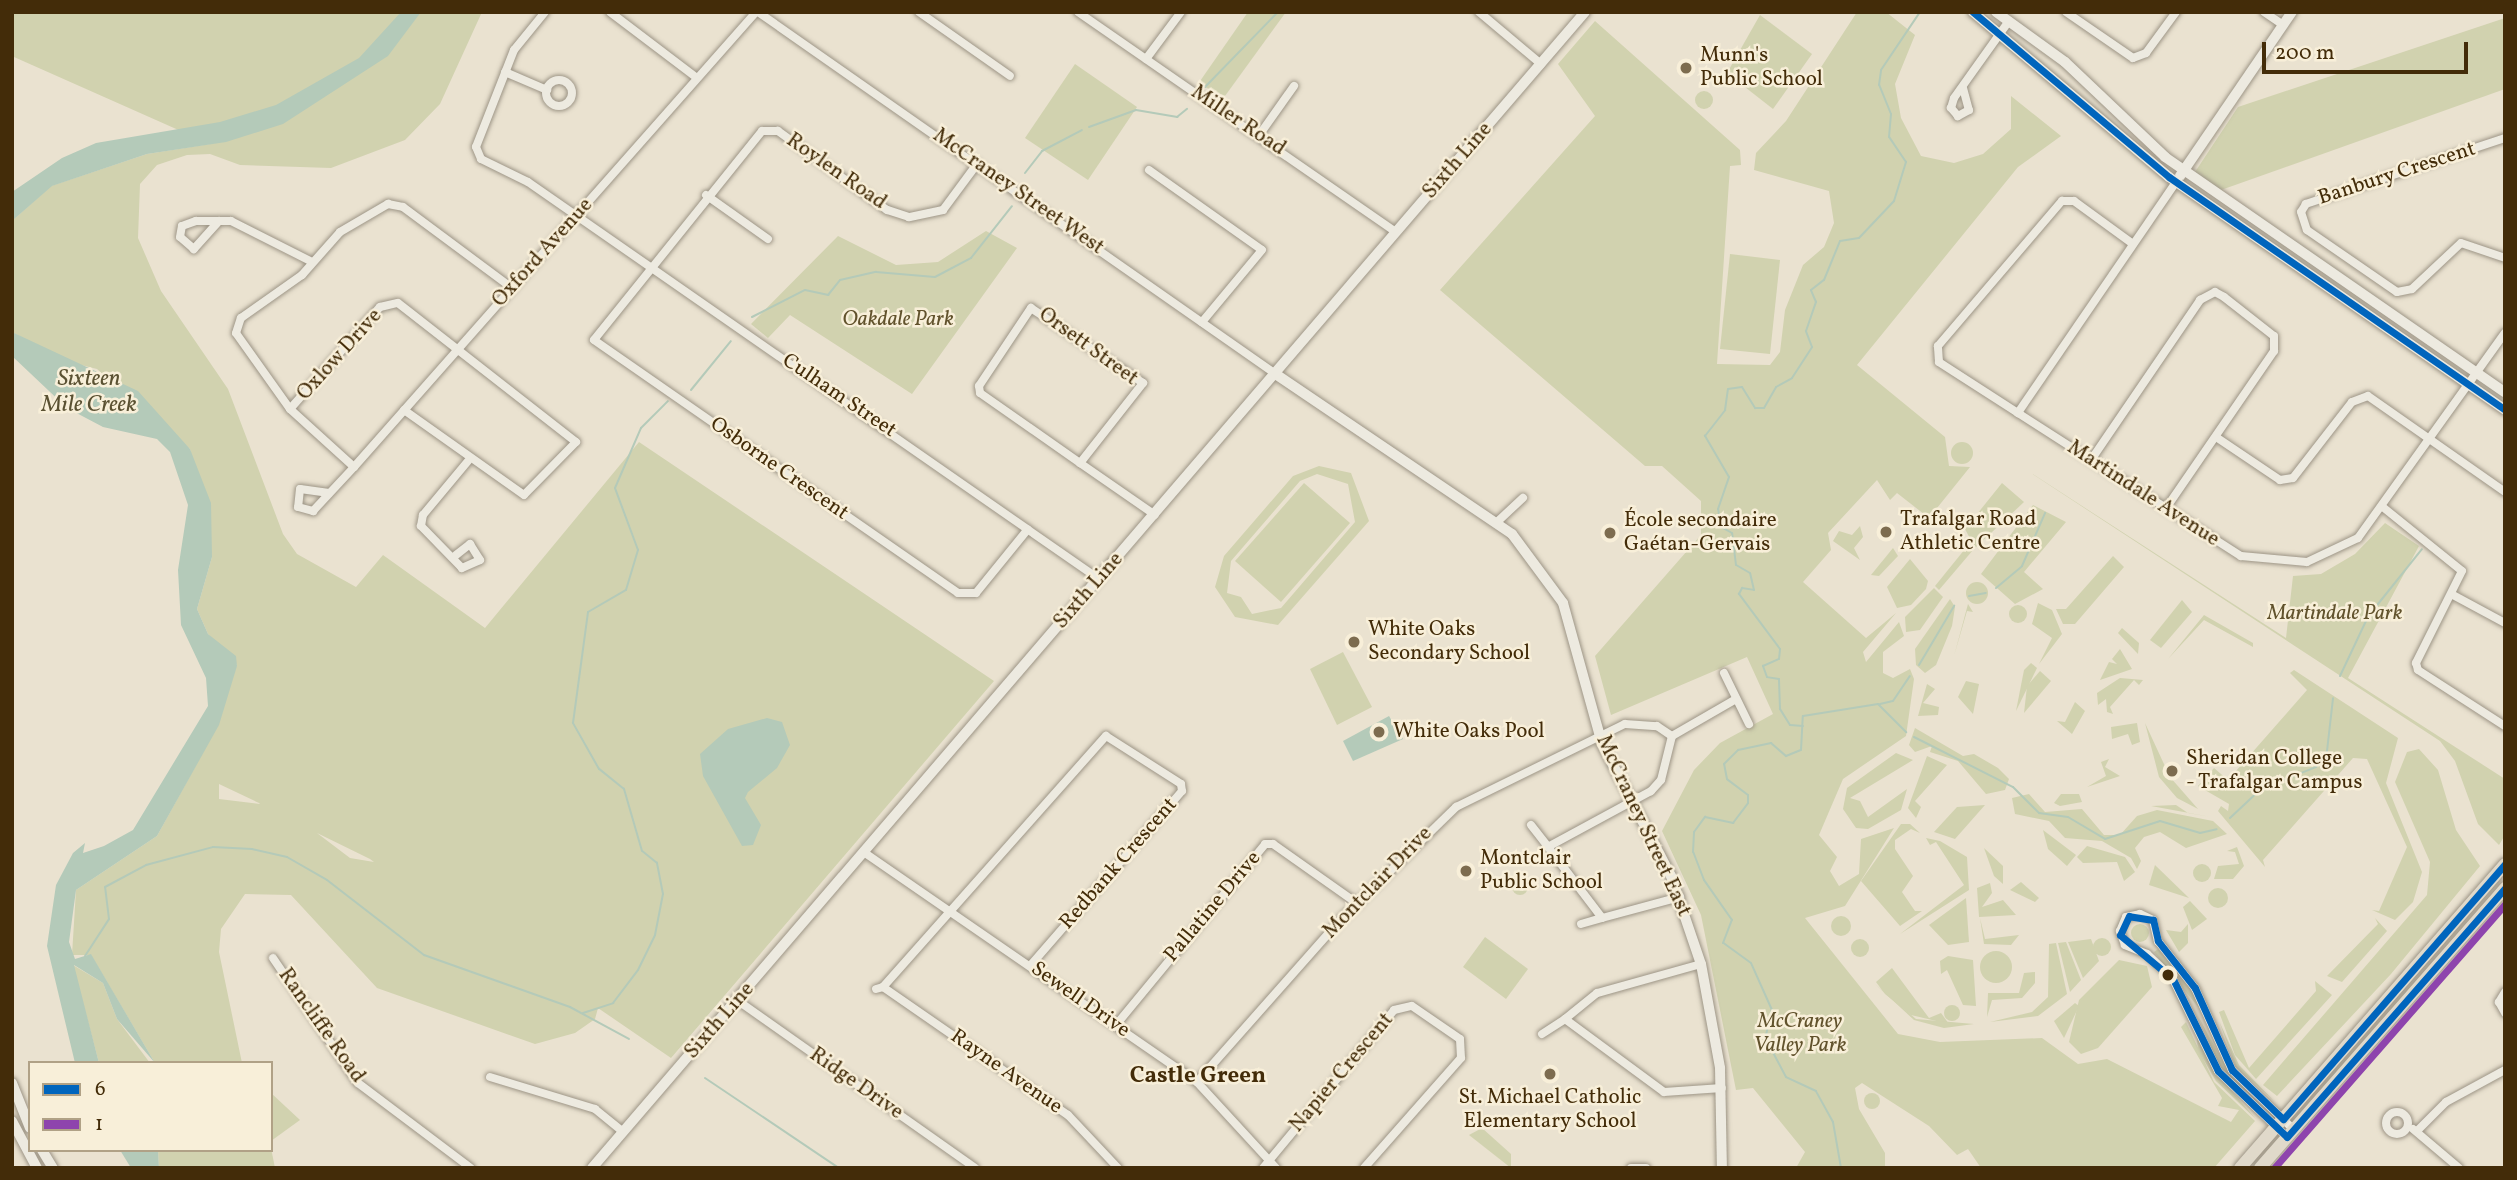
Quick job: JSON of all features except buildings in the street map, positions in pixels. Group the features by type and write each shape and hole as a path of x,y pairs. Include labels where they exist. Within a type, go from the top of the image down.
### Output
{"main road":[{"path":"2241,1168 2504,865"},
{"path":"2260,1168 2505,888"}],"street":[{"path":"545,12 514,50 505,72 547,90"},
{"path":"610,12 697,78"},
{"name":"Oxford Avenue","path":"329,493 757,12"},
{"name":"McCraney Street West","path":"757,12 1276,375"},
{"path":"919,12 1010,76"},
{"name":"Miller Road","path":"1077,12 1260,134 1396,232"},
{"path":"1146,59 1181,12"},
{"path":"1479,12 1541,64"},
{"name":"Sixth Line","path":"592,1168 1276,375 1585,12"},
{"path":"1973,12 2002,32 2176,181 2505,410"},
{"path":"1996,12 2064,62 2184,171 2505,392"},
{"path":"2066,12 2133,58 2146,53 2176,12"},
{"path":"2264,12 2283,25"},
{"path":"2018,413 2292,12"},
{"path":"1963,88 2009,21"},
{"name":"Culham Street","path":"505,72 477,153 731,321 1100,579"},
{"path":"1260,134 1294,86"},
{"name":"Roylen Road","path":"650,267 706,195 762,131 771,129 887,210 909,218 943,209 976,164"},
{"name":"Banbury Crescent","path":"2505,138 2306,204 2301,212 2307,230 2397,292 2412,289 2461,243 2505,258"},
{"path":"1149,170 1262,250 1202,321"},
{"path":"706,195 768,239"},
{"name":"Martindale Avenue","path":"2133,244 2074,201 2062,201 1938,346 1939,362 2241,556 2286,565 2343,550 2384,508 2471,387 2505,333"},
{"path":"354,467 290,410 236,325 312,262 340,232 388,204 403,207 512,288"},
{"path":"219,221 194,249 180,237 182,226 219,221 250,225 312,262"},
{"name":"Osborne Crescent","path":"650,267 594,340 958,593 976,593 1028,529"},
{"path":"2091,460 2200,300 2215,292 2276,342 2216,437 2166,508"},
{"name":"Oxlow Drive","path":"290,410 390,302 456,351"},
{"name":"Orsett Street","path":"1080,463 1143,383 1031,307 982,380 980,393 1080,463 1155,514"},
{"path":"404,410 468,461 531,495 576,442 456,351"},
{"name":"McCraney Street East","path":"1276,375 1496,523 1537,564 1563,603 1599,735 1680,897 1701,964 1722,1088 1722,1168"},
{"path":"2216,437 2280,480 2293,478 2352,402 2368,396 2505,492"},
{"path":"456,555 421,526 423,515 468,461"},
{"path":"1496,523 1523,498"},
{"path":"2384,508 2459,564 2462,577 2416,663 2418,670 2505,726"},
{"path":"2453,595 2505,623"},
{"path":"1724,673 1749,724"},
{"path":"1548,847 1632,804 1661,780 1672,736 1736,699"},
{"name":"Montclair Drive","path":"1197,1082 1358,904 1455,807 1599,735 1642,722 1672,736"},
{"name":"Redbank Crescent","path":"950,910 1099,737 1181,784 1182,792 1031,965"},
{"path":"1531,825 1602,918"},
{"name":"Pallatine Drive","path":"1116,1024 1265,844 1273,844 1358,904"},
{"name":"Sewell Drive","path":"865,853 1197,1082 1265,1165 1276,1168"},
{"path":"1581,924 1680,897"},
{"name":"Rayne Avenue","path":"950,910 880,988 1068,1115 1118,1168"},
{"path":"2279,1123 2232,1070 2195,988 2156,937 2147,916 2126,918 2121,939 2137,950 2182,992 2218,1071 2290,1133"},
{"path":"2137,950 2156,937"},
{"name":"Rancliffe Road","path":"272,958 358,1083 471,1168"},
{"path":"1542,1034 1597,993 1701,964"},
{"path":"2505,992 2499,1003 2505,1013"},
{"name":"Ridge Drive","path":"737,1000 975,1168"},
{"name":"Napier Crescent","path":"1265,1165 1394,1010 1412,1006 1460,1040 1461,1058 1364,1168"},
{"path":"1564,1019 1664,1092 1722,1088"},
{"path":"2417,1131 2446,1102 2505,1070"},
{"path":"490,1077 595,1109 622,1131"},
{"path":"12,1083 28,1123"},
{"path":"12,1122 28,1151"},
{"path":"2407,1127 2417,1131 2459,1168"},
{"path":"28,1152 37,1168"},
{"path":"43,1152 52,1168"},
{"path":"1631,1168 1646,1168"}],"green space":[{"path":"12,12 482,12 440,104 405,140 331,168 240,165 210,154 187,155 157,165 140,184 138,238 161,291 228,389 283,534 297,554 356,587 383,555 485,628 639,442 994,681 671,1058 598,1008 595,1019 575,1033 535,1044 377,988 291,895 245,894 221,929 219,952 242,1061 154,1061 91,955 72,955 76,890 157,836 195,767 237,665 208,634 197,609 212,557 190,449 97,369 69,362 12,332 12,221 51,186 147,154 210,144 14,57","holes":["219,784 259,803 219,799","317,833 374,862 350,858"]},
{"path":"1248,12 1286,12 1225,96 1198,84"},
{"name":"McCraney Valley Park","path":"1857,12 1886,12 1915,35 1895,84 1901,118 1921,156 1954,163 1983,154 2011,129 2011,96 2061,136 2018,167 1857,365 1945,437 1949,466 1970,467 1929,518 1897,493 1890,500 1877,480 1828,533 1831,550 1803,582 1866,638 1896,613 1863,652 1866,662 1899,622 1904,636 1883,652 1883,673 1893,678 1910,669 1914,679 1906,736 1843,779 1819,835 1837,857 1830,871 1839,886 1859,874 1861,839 1894,828 1845,906 1805,918 1898,1034 1940,1042 2042,1038 2078,1064 2107,1059 2231,1122 2239,1110 2218,1106 2222,1098 2181,1027 2186,1022 2214,1082 2255,1121 2214,1168 1981,1168 1968,1149 1957,1155 1929,1126 1862,1083 1855,1088 1859,1109 1885,1153 1885,1168 1796,1168 1805,1152 1753,1088 1736,1090 1701,915 1662,831 1694,770 1720,743 1773,714 1747,657 1611,715 1595,656 1701,535 1701,501 1662,466 1645,466 1440,290 1595,116 1558,64 1595,21 1740,150 1741,165 1730,166 1717,364 1770,365 1780,352 1785,310 1803,265 1824,247 1834,223 1829,191 1754,170 1756,153 1786,121"},
{"path":"1760,15 1812,54 1773,109 1727,73"},
{"path":"2505,18 2505,89 2221,190 2195,172 2238,107"},
{"path":"1075,64 1137,107 1088,180 1025,138"},
{"path":"1700,91 1708,91 1713,100 1711,107 1700,109 1695,104 1695,96"},
{"name":"Oakdale Park","path":"986,231 1017,248 912,394 790,315 768,338 751,324 838,236 896,265 938,262"},
{"path":"1730,254 1780,260 1770,354 1720,349"},
{"path":"1962,442 1970,445 1973,453 1970,461 1962,464 1954,461 1951,453 1954,445"},
{"name":"Martindale Park","path":"2011,460 2286,638 2293,576 2321,574 2355,554 2385,523 2419,546 2348,678 2505,779 2505,835 2499,845 2478,824 2455,761 2440,741"},
{"path":"1319,466 1351,473 1369,521 1278,625 1235,617 1215,587 1224,556 1293,476","holes":["1317,474 1348,484 1355,522 1281,608 1252,614 1241,597 1227,593 1231,561 1300,481"]},
{"path":"1304,483 1350,523 1281,602 1235,561"},
{"path":"2002,483 2024,502 1975,548 1965,529"},
{"path":"2033,505 2066,522 2024,572 2043,589 2015,604 1981,574"},
{"path":"1860,526 1863,537 1854,548 1860,560 1833,541 1839,531 1852,535"},
{"path":"1969,544 1973,550 1939,590 1935,586"},
{"path":"1893,548 1898,556 1879,576 1871,575"},
{"path":"2113,556 2124,567 2075,624 2063,624 2056,609 2066,609"},
{"path":"1910,559 1928,581 1926,589 1911,605 1897,608 1887,587"},
{"path":"1977,582 1985,585 1988,593 1985,601 1977,604 1969,601 1966,593 1969,585"},
{"path":"1934,588 1943,597 1920,630 1906,632 1905,617"},
{"path":"1950,599 1955,607 1952,626 1936,665 1925,673 1916,665 1915,649"},
{"path":"2182,600 2192,612 2161,648 2150,640"},
{"path":"2038,603 2052,610 2062,634 2039,664 2052,638 2032,624"},
{"path":"1968,604 1973,612 1967,611 1954,656"},
{"path":"2018,605 2024,608 2027,614 2024,620 2018,623 2012,620 2009,614 2012,608"},
{"path":"2204,615 2253,643 2253,647 2204,620 2168,659"},
{"path":"2122,628 2139,643 2138,654 2118,633"},
{"path":"2120,649 2132,669 2100,680 2109,662 2117,664 2112,659"},
{"path":"1343,652 1372,707 1337,725 1310,669"},
{"path":"2031,663 2037,668 2016,711 2024,670"},
{"path":"2294,670 2398,738 2386,783 2422,872 2413,902 2395,920 2372,910 2379,911 2407,847 2367,759 2353,758 2263,860 2265,867 2218,811 2221,806 2228,811 2229,804 2198,786 2214,768 2228,780 2307,690 2290,673"},
{"path":"2040,671 2051,681 2024,713 2027,686"},
{"path":"2120,678 2143,680 2139,685 2134,680 2110,707 2113,714 2107,712 2106,699 2098,705 2097,693"},
{"path":"1966,681 1979,684 1973,714 1958,697"},
{"path":"1927,684 1935,689 1923,703 1939,707 1938,715 1918,716"},
{"path":"2075,702 2085,711 2072,734 2057,721 2065,722"},
{"path":"2137,723 2140,742 2132,745 2128,734 2112,739 2111,727"},
{"path":"2145,723 2170,777 2198,809 2177,798 2159,777"},
{"path":"1915,728 1963,756 1974,754 1998,768 2009,779 2005,790 1986,794 1958,761 1930,752 1932,746 1915,752 1909,745"},
{"path":"2419,749 2438,770 2456,830 2480,866 2391,974 2277,1096 2263,1085 2427,895 2430,862 2395,782 2407,752"},
{"path":"1896,753 1913,760 1850,798 1860,801 1868,817 1907,789 1901,810 1868,829 1856,828 1843,809 1847,788"},
{"path":"1927,756 1947,765 1915,801 1921,807 1916,818 1908,808"},
{"path":"2109,759 2105,767 2120,776 2087,787 2106,776 2101,762"},
{"path":"2029,794 2045,812 2082,809 2104,835 2120,835 2137,816 2157,810 2213,821 2227,834 2186,848 2160,832 2144,837 2135,848 2141,861 2137,869 2131,858 2102,841 2065,838 2049,821 2015,814 2012,798"},
{"path":"2061,794 2079,794 2082,802 2060,806 2054,803"},
{"path":"1985,805 1955,839 1934,832 1957,807"},
{"path":"2176,805 2188,813 2151,806"},
{"path":"1901,824 1910,824 1920,833 1911,829 1895,840 1895,849 1913,876 1902,892 1915,911 1922,911 1900,926 1861,881"},
{"path":"2043,830 2076,855 2067,866 2048,849"},
{"path":"1926,838 1940,841 1967,857 1969,890 1900,934 1964,885 1936,842 1930,845"},
{"path":"2087,846 2125,857 2135,872 2124,881 2117,862 2083,863 2077,857"},
{"path":"2237,847 2244,866 2233,879 2214,879 2218,866 2239,864 2235,852 2227,851"},
{"path":"1984,848 2003,866 2003,884 1994,876"},
{"path":"2202,864 2208,867 2211,873 2208,879 2202,882 2196,879 2193,873 2196,867"},
{"path":"2155,865 2189,898 2149,885"},
{"path":"1520,879 1526,881 1526,893 1520,895 1514,893 1512,887 1514,881"},
{"path":"2021,882 2039,898 2035,902 2010,890"},
{"path":"1990,883 1992,893 1982,907 2003,900 2016,915 1979,917 1977,888"},
{"path":"2218,888 2225,891 2228,898 2225,905 2218,908 2211,905 2208,898 2211,891"},
{"path":"1966,898 1969,942 1948,945 1929,925"},
{"path":"2190,901 2207,919 2192,930 2183,907"},
{"path":"1841,916 1848,919 1851,926 1848,933 1841,936 1834,933 1831,926 1834,919"},
{"path":"1980,918 1985,939 2019,935 2011,945 1984,944"},
{"path":"2375,918 2387,931 2342,982 2327,976 2378,924"},
{"path":"2140,924 2146,927 2149,933 2146,939 2140,942 2134,939 2131,933 2134,927"},
{"path":"2188,924 2188,943 2179,952 2166,930 2181,932"},
{"path":"1485,937 1528,969 1506,999 1463,967"},
{"path":"2102,938 2108,941 2111,947 2108,953 2102,956 2096,953 2093,947 2096,941"},
{"path":"1860,939 1866,942 1869,948 1866,954 1860,957 1854,954 1851,948 1854,942"},
{"path":"2091,939 2099,961 2083,978 2068,942"},
{"path":"2066,942 2081,980 2070,992 2058,943"},
{"path":"2056,943 2067,994 2038,1016 1990,1022 2032,1012 2048,997 2049,944"},
{"path":"2158,949 2193,992 2199,1008 2154,952"},
{"path":"1996,951 2007,956 2012,967 2007,978 1996,983 1985,978 1980,967 1985,956"},
{"path":"1948,956 1973,960 1976,1006 1963,1005 1947,970 1941,974 1940,961"},
{"path":"2119,960 2147,966 2152,987 2098,1048 2081,1054 2069,1042 2079,1000"},
{"path":"73,965 103,983 117,1019 148,1061 98,1061"},
{"path":"1892,968 1929,1018 1941,1013 1949,1024 1911,1015 1885,994 1876,982"},
{"path":"2035,972 2035,983 2022,998 1992,1000 1987,1017 1988,993 2019,993 2024,973"},
{"path":"2315,981 2332,995 2256,1079 2235,1055 2219,1012 2224,1010 2249,1068 2316,991"},
{"path":"1875,984 1916,1019 1974,1024 1944,1028 1914,1020"},
{"path":"2075,1003 2079,1006 2064,1038 2054,1021"},
{"path":"1949,1005 1955,1005 1960,1013 1958,1019 1949,1021 1944,1016 1944,1010"},
{"path":"2199,1018 2230,1074 2256,1102 2222,1072"},
{"path":"2219,1021 2239,1065 2274,1101 2236,1067"},
{"path":"2196,1029 2214,1071 2256,1119 2216,1081 2198,1050"},
{"path":"1872,1093 1878,1095 1878,1107 1872,1109 1866,1107 1864,1101 1866,1095"},
{"path":"273,1095 300,1120 273,1140"},
{"path":"1482,1128 1511,1154 1511,1168 1469,1135"},
{"path":"158,1152 272,1152 275,1168 159,1168"}],"water":[{"path":"401,12 421,12 388,56 283,124 226,142 147,154 52,186 12,221 12,192 62,158 96,143 220,122 276,105 359,58"},
{"name":"Sixteen Mile Creek","path":"12,332 138,391 190,449 211,503 212,557 197,609 208,634 236,656 237,666 219,725 157,836 76,890 69,942 75,959 91,954 154,1061 117,1019 103,983 74,965 98,1061 75,1061 47,946 56,885 73,853 85,843 83,853 104,846 133,830 208,706 206,678 181,625 178,570 188,505 170,452 157,439 103,427 67,408 12,356"},
{"name":"White Oaks Pool","path":"1389,716 1403,739 1353,761 1343,741"},
{"path":"767,718 782,722 790,745 777,768 748,792 745,798 761,825 753,845 742,846 703,776 700,754 728,729"},
{"path":"121,1152 158,1152 159,1168 131,1168"}],"waterway":[{"path":"1205,87 1278,12"},
{"path":"1803,726 1790,725 1780,709 1779,679 1767,677 1763,666 1779,659 1780,649 1739,594 1742,588 1754,590 1750,573 1736,565 1732,533 1721,527 1718,509 1729,477 1705,436 1725,410 1728,389 1742,387 1755,408 1764,408 1776,387 1792,378 1812,347 1806,331 1816,302 1811,290 1824,280 1840,241 1859,238 1894,201 1906,162 1889,137 1891,114 1879,85 1881,70 1920,12"},
{"path":"1089,127 1136,110 1177,117 1187,109"},
{"path":"1025,173 1042,151 1082,130"},
{"path":"752,317 805,290 828,295 840,280 876,272 935,277 971,258 1012,206"},
{"path":"691,390 731,341"},
{"path":"583,1013 613,1003 638,970 655,935 663,894 657,863 642,851 624,789 599,769 573,723 588,612 626,590 638,550 615,488 641,428 668,401"},
{"path":"1996,588 2022,566 2045,513"},
{"path":"2370,614 2422,549"},
{"path":"1969,596 1986,593"},
{"path":"1919,665 1954,606"},
{"path":"2340,676 2367,619"},
{"path":"1880,704 1893,701 1910,676"},
{"path":"2230,818 2261,789 2316,767 2327,751 2333,698"},
{"path":"1841,1168 1833,1122 1816,1091 1786,1077 1774,1054 1766,1035 1772,1010 1751,963 1723,943 1732,920 1704,880 1693,852 1694,832 1705,817 1733,823 1748,803 1748,795 1727,779 1724,764 1738,750 1771,743 1786,756 1801,750 1803,716 1878,704 1906,732"},
{"path":"1914,737 2013,787 2039,813 2068,817 2105,839 2160,821 2200,833 2217,829"},
{"path":"85,956 109,919 105,887 146,865 213,847 252,849 287,857 327,880 424,955 570,1007 629,1039"},
{"path":"705,1078 839,1168"}],"transit line":[{"name":"6","path":"1973,12 2169,177 2505,410"},
{"name":"6","path":"2505,864 2283,1119 2232,1070 2195,988 2158,941 2153,920 2129,916 2120,935 2173,979 2218,1071 2287,1137 2505,888"},
{"name":"1","path":"2274,1168 2505,904"}],"place":[{"name":"Munn's Public School","path":"1686,68"},
{"name":"Trafalgar Road Athletic Centre","path":"1886,532"},
{"name":"École secondaire Gaétan-Gervais","path":"1610,533"},
{"name":"White Oaks Secondary School","path":"1354,642"},
{"name":"White Oaks Pool","path":"1379,732"},
{"name":"Sheridan College - Trafalgar Campus","path":"2172,771"},
{"name":"Montclair Public School","path":"1466,871"},
{"name":"St. Michael Catholic Elementary School","path":"1550,1074"}],"district":[{"name":"Castle Green","path":"1198,1076"}]}
